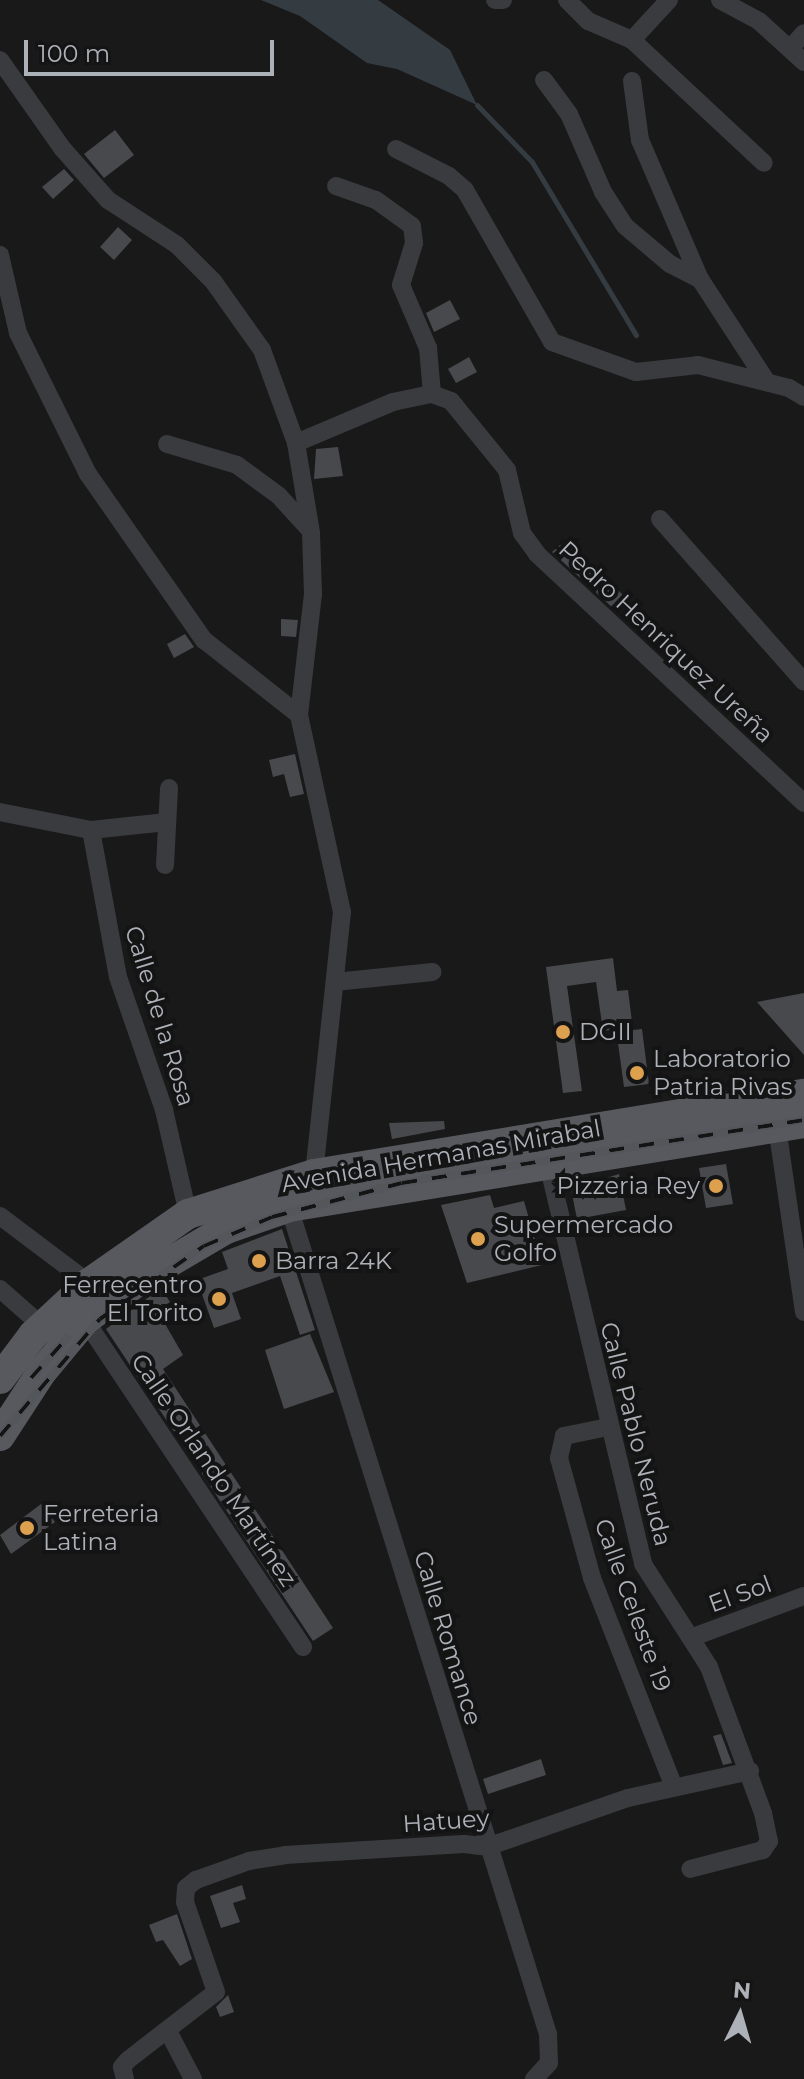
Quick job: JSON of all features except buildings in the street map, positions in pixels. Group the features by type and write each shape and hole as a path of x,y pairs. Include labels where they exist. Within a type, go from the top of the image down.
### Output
{"main road":[{"name":"Avenida Hermanas Mirabal","path":"0,1379 42,1326 89,1283 188,1214 314,1174 804,1094"},
{"name":"Avenida Hermanas Mirabal","path":"0,1436 85,1320 141,1279 226,1229 289,1207 791,1125"}],"street":[{"path":"495,0 503,0"},
{"path":"567,0 588,21 632,40 764,163"},
{"path":"632,40 669,0"},
{"path":"720,0 759,21 797,56 804,33"},
{"path":"1,62 62,148 108,200 177,245 213,281 262,350 296,443 311,533 313,594 299,715 342,912 315,1122 314,1174"},
{"path":"544,80 569,114 603,192 625,226 670,264 700,279"},
{"path":"632,81 640,140 700,279 767,382"},
{"path":"396,149 449,176 465,190 552,342 636,372 698,365 767,382 804,397"},
{"path":"296,443 393,402 432,394 428,348 401,285 414,243 412,226 376,200 336,186"},
{"path":"0,255 18,333 88,474 204,640 299,715"},
{"name":"Pedro Henriquez Ureña","path":"432,394 451,401 507,470 522,533 537,554 804,803"},
{"path":"167,444 237,465 279,496 311,533"},
{"path":"660,519 804,682"},
{"path":"165,865 169,788"},
{"path":"0,812 91,830 167,822"},
{"name":"Calle de la Rosa","path":"91,830 118,977 164,1110 188,1214"},
{"path":"335,982 432,972"},
{"path":"791,1125 804,1312"},
{"name":"Calle Pablo Neruda","path":"548,1164 643,1564 693,1637 750,1771 769,1841 763,1850 690,1869"},
{"name":"Calle Romance","path":"289,1207 548,2034 552,2071 534,2079"},
{"path":"0,1216 89,1283"},
{"path":"0,1289 42,1326"},
{"name":"Calle Orlando Martínez","path":"85,1320 303,1647"},
{"name":"Calle Celeste 19","path":"608,1427 564,1436 559,1458 592,1578 674,1787"},
{"name":"El Sol","path":"693,1637 804,1596"},
{"name":"Hatuey","path":"168,2031 216,1990 186,1908 189,1885 249,1861 285,1855 487,1847 674,1787 750,1771"},
{"path":"125,2079 125,2063 168,2031 193,2079"}],"shaded area":[{"path":"261,0 378,0 450,50 477,105 397,69 367,63 300,16"}],"waterway":[{"path":"477,105 532,162 636,335"}],"railway":[{"path":"0,1436 100,1319 204,1246 272,1217 402,1183 804,1120"},
{"path":"31,1378 69,1336"}],"place":[{"name":"DGII","path":"563,1032"},
{"name":"Laboratorio Patria Rivas","path":"637,1073"},
{"name":"Pizzeria Rey","path":"716,1186"},
{"name":"Supermercado Golfo","path":"478,1239"},
{"name":"Barra 24K","path":"259,1261"},
{"name":"Ferrecentro El Torito","path":"219,1299"},
{"name":"Ferreteria Latina","path":"27,1528"}]}
